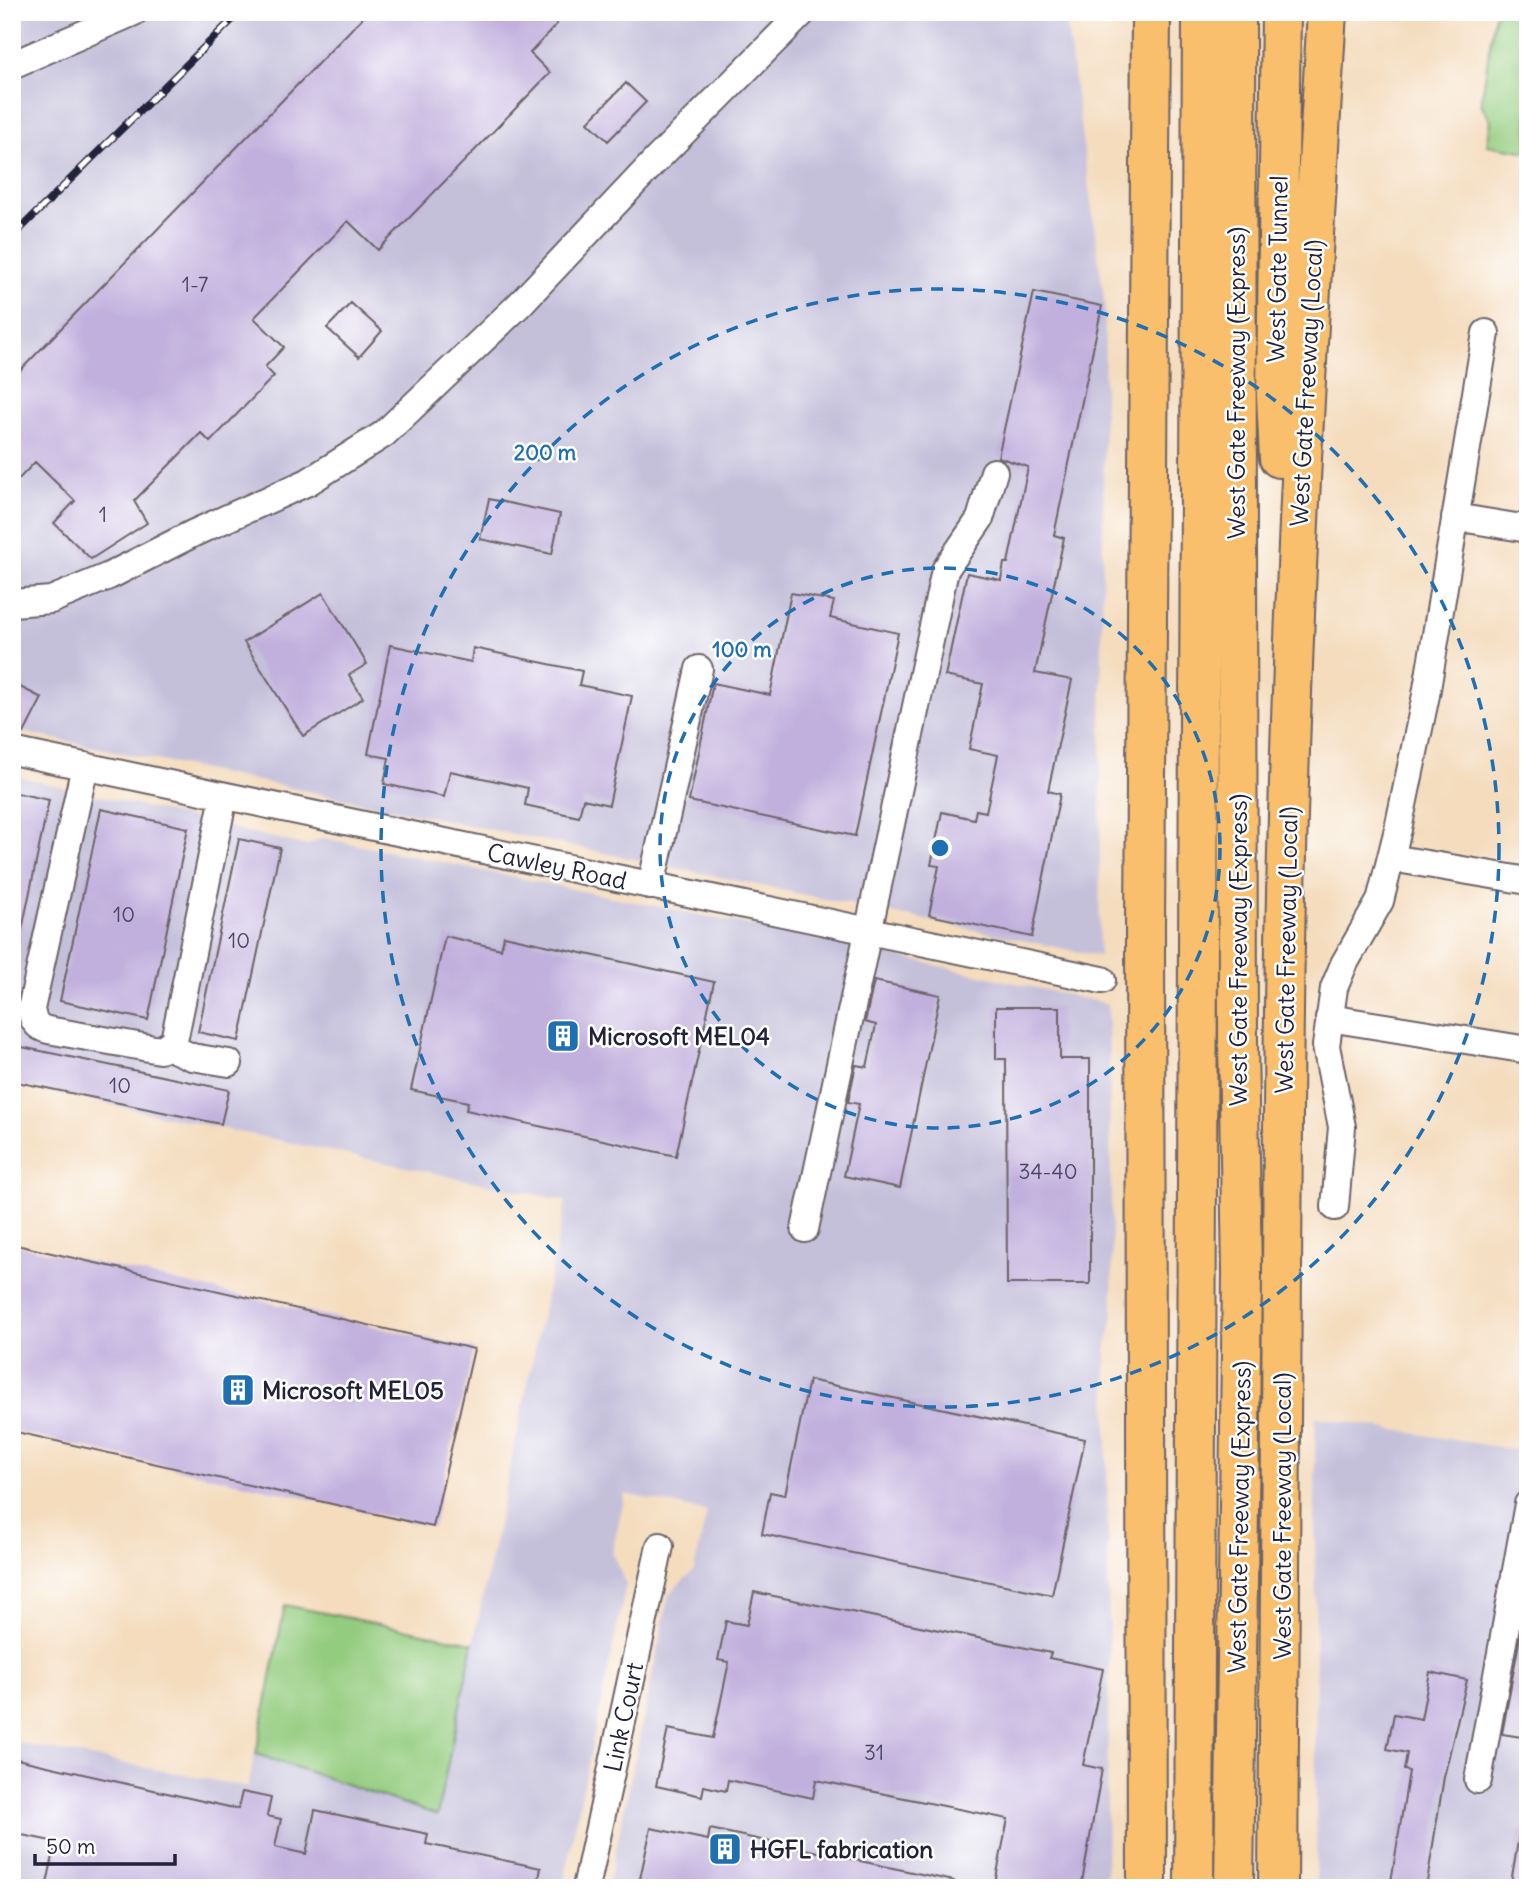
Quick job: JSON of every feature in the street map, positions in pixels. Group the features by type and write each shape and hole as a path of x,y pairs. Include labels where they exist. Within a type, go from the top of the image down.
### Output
{"highway":[{"path":"1145,1888 1145,916 1151,12"},
{"name":"West Gate Freeway (Express)","path":"1194,1888 1202,12"},
{"name":"West Gate Freeway (Express)","path":"1234,1888 1242,1274 1238,1042 1236,12"},
{"name":"West Gate Tunnel","path":"1281,12 1276,396 1290,735"},
{"name":"West Gate Freeway (Local)","path":"1278,1888 1284,1012 1290,735 1307,327 1327,12"}],"street":[{"path":"12,65 134,12"},
{"path":"12,603 51,600 110,576 194,533 308,482 384,435 520,304 656,160 803,12"},
{"path":"1335,1207 1342,1127 1339,1101 1328,1069 1326,1046 1334,988 1344,964 1380,901 1391,858 1426,695 1486,333"},
{"path":"805,1229 945,570 980,519 994,472"},
{"path":"1455,517 1528,529"},
{"path":"651,886 699,669"},
{"name":"Cawley Road","path":"12,751 1102,980"},
{"path":"85,766 31,1009 22,1019 48,1030 160,1049 169,1047 192,1057 229,1063"},
{"path":"169,1047 178,1032 225,796"},
{"path":"1391,858 1528,881"},
{"path":"1329,1018 1528,1050"},
{"path":"1478,1780 1528,1504"},
{"name":"Link Court","path":"586,1888 660,1546"}],"shaded area":[{"path":"12,12 1065,12 1105,306 1099,956 12,730"},
{"path":"12,775 306,846 323,838 852,946 1108,1004 1113,1316 1106,1350 1109,1658 1106,1888 608,1888 669,1594 694,1570 707,1512 625,1494 612,1553 626,1585 562,1888 12,1888 12,1742 248,1787 285,1605 473,1643 566,1201 12,1084"},
{"path":"1315,1417 1516,1450 1523,1465 1528,1466 1528,1888 1316,1888"}],"green space":[{"path":"1495,12 1528,12 1528,152 1487,145 1491,121 1481,104"},
{"path":"285,1605 473,1643 437,1815 256,1754"}],"building":[{"path":"368,12 546,12 557,24 530,53 550,73 378,250 348,221 254,318 284,347 265,367 274,376 210,442 201,433 134,501 147,523 91,559 54,523 75,501 35,462 12,486 12,379"},
{"path":"626,83 646,102 608,141 588,122"},
{"path":"1034,292 1102,306 1054,535 1064,538 1035,673 1072,680 1048,791 1060,794 1032,937 929,915 939,866 931,865 942,812 974,819 976,810 986,812 998,755 969,749 983,684 945,676 967,573 1001,580 1004,563 1008,563 1028,467 998,457"},
{"path":"351,303 382,331 359,357 327,328"},
{"path":"489,499 560,514 552,554 480,539"},
{"path":"323,593 367,664 349,675 363,698 303,736 244,642"},
{"path":"791,593 834,601 830,618 898,633 855,836 689,801 713,683 770,695"},
{"path":"390,645 471,662 473,648 582,671 579,685 632,696 609,805 583,799 579,817 525,805 528,788 450,771 444,797 384,784 389,758 368,754"},
{"path":"12,683 42,698 24,733 12,730"},
{"path":"12,792 49,800 19,944 12,944"},
{"path":"101,809 188,828 148,1020 60,1001"},
{"path":"239,839 280,848 239,1041 198,1032"},
{"name":"Microsoft MEL04","path":"445,936 501,949 504,936 714,982 676,1156 466,1110 468,1102 411,1090"},
{"path":"874,981 940,995 900,1188 844,1176 859,1104 848,1102 856,1065 867,1067 876,1025 865,1022"},
{"path":"996,1007 1060,1007 1060,1059 1090,1059 1090,1284 1007,1284 1006,1059 996,1059"},
{"path":"12,1045 229,1090 221,1124 12,1081"},
{"name":"Microsoft MEL05","path":"12,1244 474,1349 433,1527 12,1431"},
{"path":"809,1380 1085,1439 1052,1595 762,1534 770,1492 785,1495"},
{"path":"754,1592 1051,1653 1049,1658 1103,1669 1083,1765 1102,1769 1081,1888 1042,1885 1042,1888 994,1888 1008,1819 816,1780 813,1798 728,1780 726,1791 704,1786 702,1796 656,1786 668,1729 713,1738 729,1662 718,1660 726,1621 747,1625"},
{"path":"1521,1631 1528,1632 1528,1738 1502,1734"},
{"path":"1430,1672 1467,1680 1444,1777 1426,1888 1390,1888 1409,1771 1404,1770 1407,1753 1387,1749 1394,1714 1421,1719"},
{"path":"12,1758 238,1809 242,1792 271,1798 267,1816 281,1819 275,1847 306,1854 315,1810 428,1834 426,1844 541,1868 537,1888 46,1888 56,1842 12,1833"},
{"name":"HGFL fabrication","path":"651,1828 708,1840 710,1829 954,1881 953,1888 638,1888"},
{"path":"1520,1830 1528,1831 1528,1888 1510,1888"}],"railway":[{"path":"12,237 240,12"}],"place":[{"name":"Microsoft MEL04","path":"563,1036"},
{"name":"Microsoft MEL05","path":"238,1390"},
{"name":"HGFL fabrication","path":"725,1849"}]}
